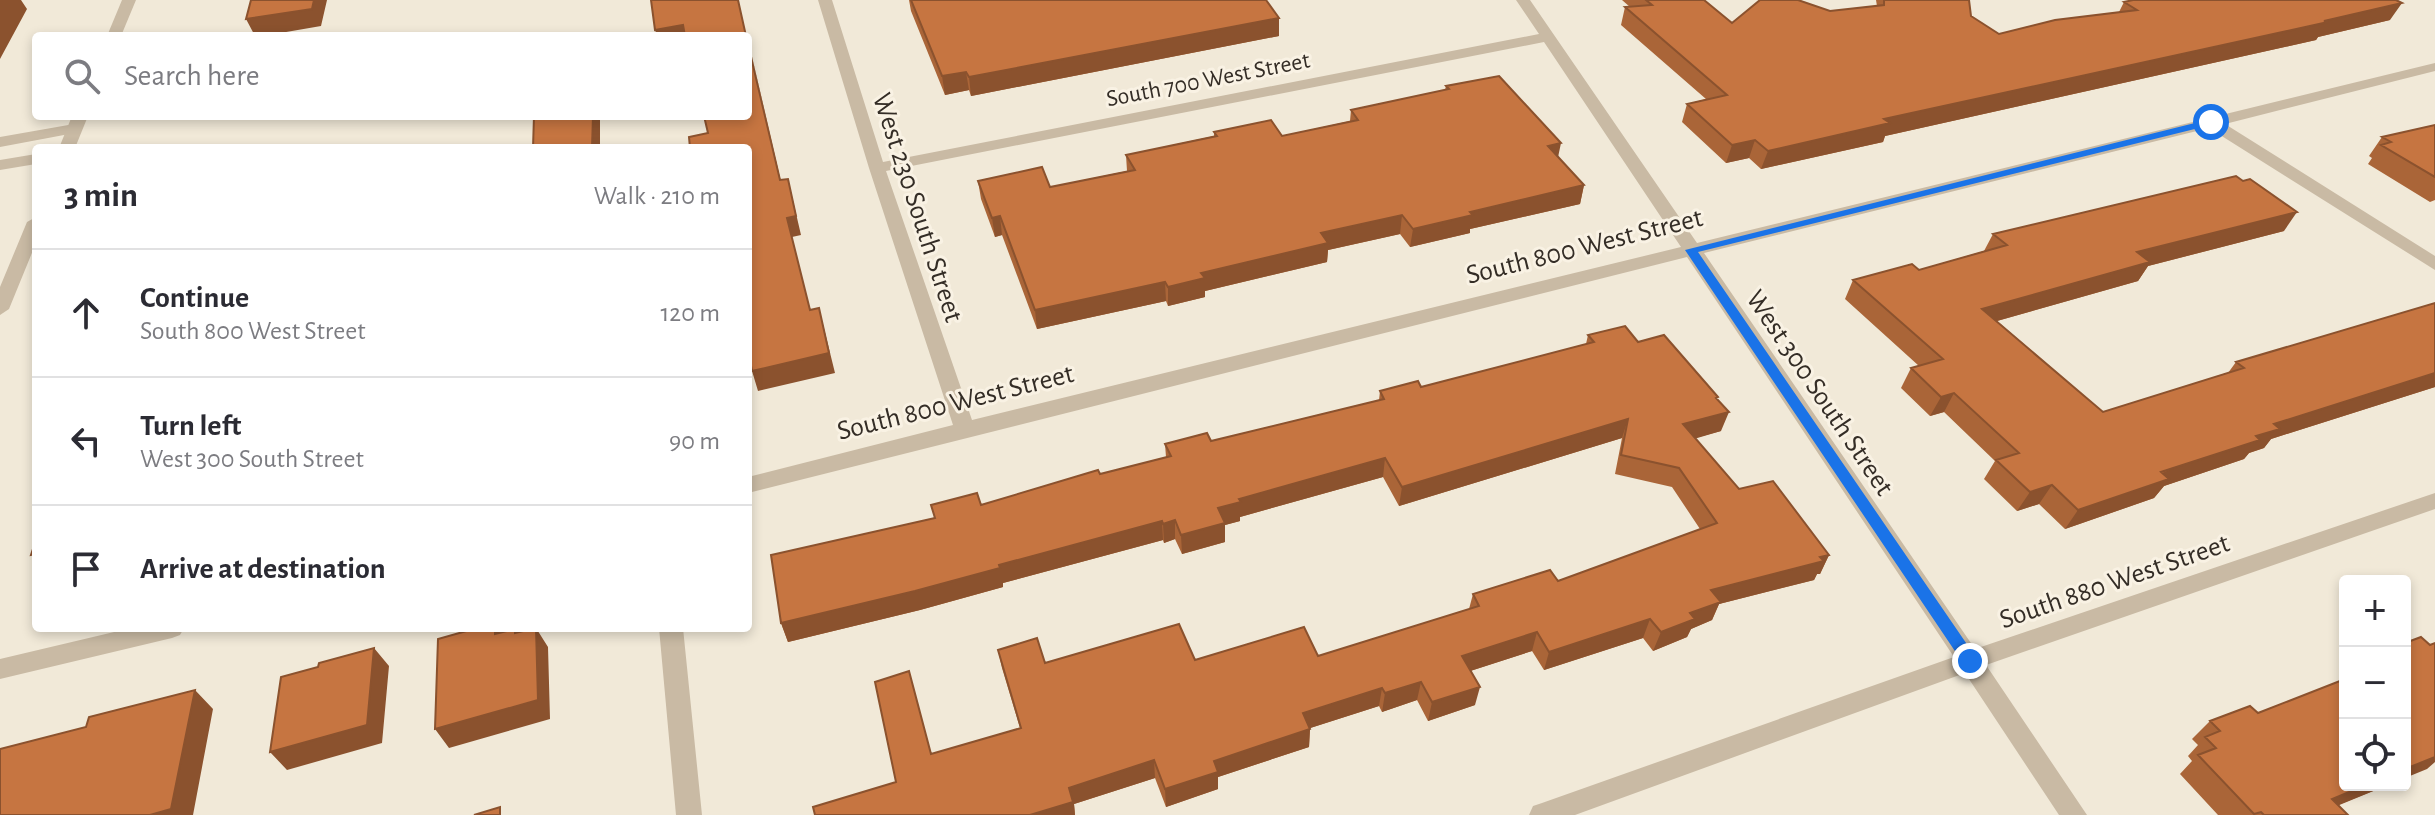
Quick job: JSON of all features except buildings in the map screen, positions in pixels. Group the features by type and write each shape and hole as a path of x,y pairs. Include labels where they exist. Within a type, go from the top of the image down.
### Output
{"street":[{"path":"116,32 129,0"},
{"name":"West 230 South Street","path":"825,0 877,168 965,429"},
{"name":"West 300 South Street","path":"1523,0 2074,815"},
{"name":"South 700 West Street","path":"877,168 1548,37"},
{"name":"South 800 West Street","path":"752,484 2435,67"},
{"path":"2211,122 2435,264"},
{"path":"0,142 77,123"},
{"path":"69,144 77,123"},
{"path":"0,165 32,160"},
{"path":"0,309 32,232"},
{"name":"South 880 West Street","path":"1542,815 1970,661 2435,501"},
{"path":"0,669 155,632"},
{"path":"671,632 689,815"}],"route":[{"path":"1970,661 1691,250 2211,122"}]}
